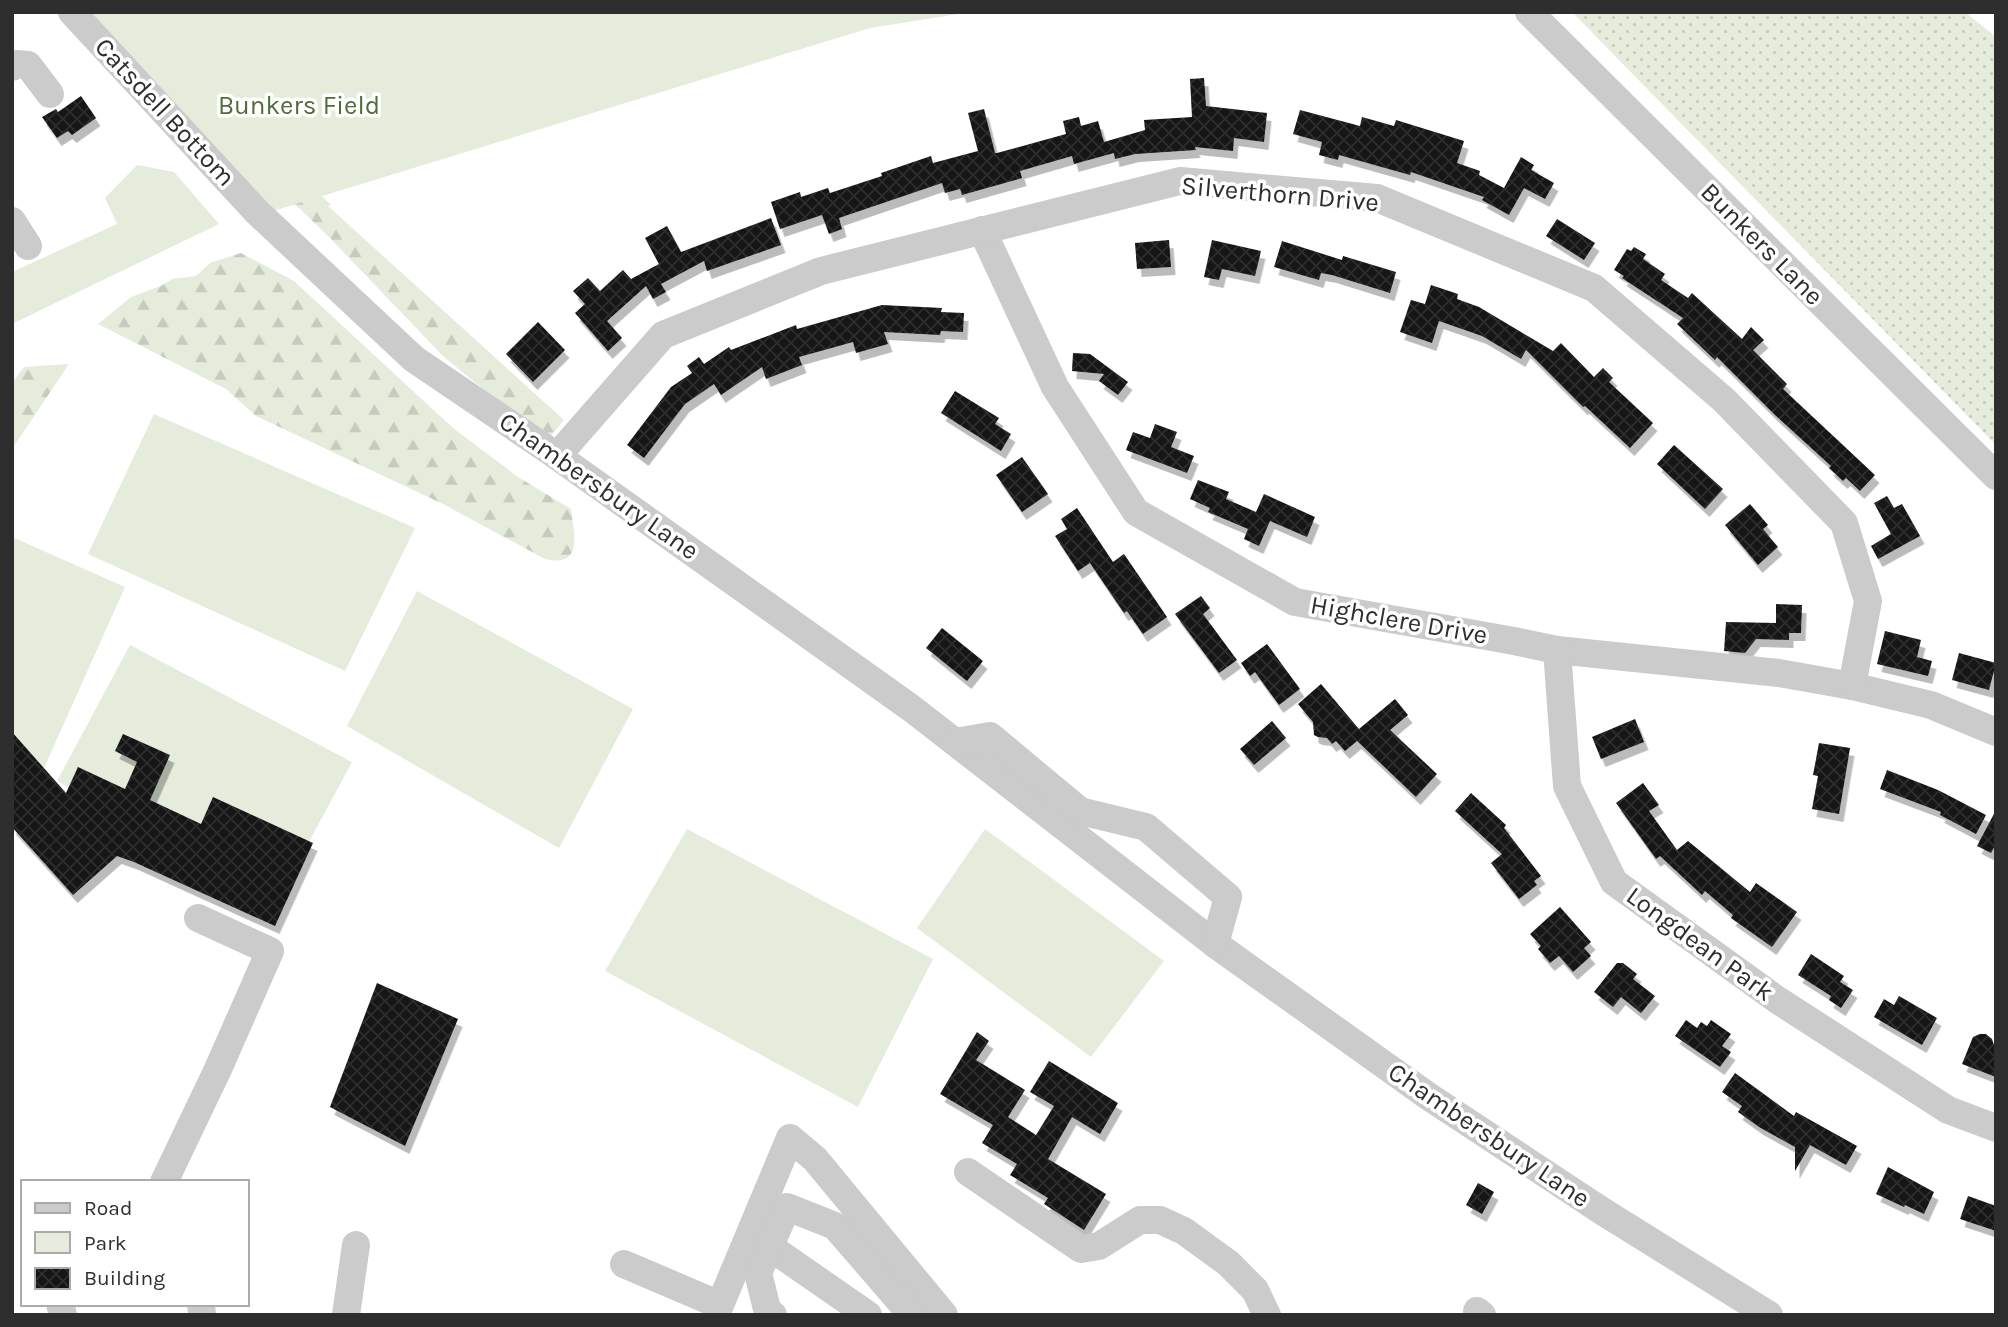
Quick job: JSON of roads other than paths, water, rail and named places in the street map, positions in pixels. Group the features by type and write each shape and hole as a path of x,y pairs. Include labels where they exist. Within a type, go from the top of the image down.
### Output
{"street":[{"name":"Catsdell Bottom","path":"72,12 257,212"},
{"name":"Bunkers Lane","path":"1529,12 1996,476"},
{"path":"14,66 38,42"},
{"path":"14,66 28,65 50,94"},
{"name":"Silverthorn Drive","path":"557,456 663,335 821,271 1180,181 1377,198 1594,288 1724,400 1844,523 1868,601 1852,686"},
{"name":"Chambersbury Lane","path":"257,212 414,359 557,456 911,708 1215,944 1428,1096 1602,1211 1769,1315"},
{"path":"12,221 28,246"},
{"name":"Highclere Drive","path":"982,230 1055,387 1136,512 1294,602 1557,650 1779,673 1852,686 1931,705 1996,732"},
{"name":"Longdean Park","path":"1557,650 1567,786 1614,882 1776,999 1948,1110 1996,1128"},
{"path":"955,742 990,736 1080,811 1146,827 1228,897 1215,944"},
{"path":"164,1180 218,1069 270,951 198,918"},
{"path":"773,1315 768,1313 758,1273 759,1241 790,1138 815,1160 944,1315"},
{"path":"968,1172 1081,1249 1100,1246 1140,1220 1160,1220 1184,1231 1228,1263 1255,1290 1268,1315"},
{"path":"624,1264 720,1305 759,1241 787,1207 835,1226 912,1315"},
{"path":"759,1241 868,1315"},
{"path":"346,1315 356,1245"}],"park label":[{"name":"Bunkers Field","path":"299,105"}]}
